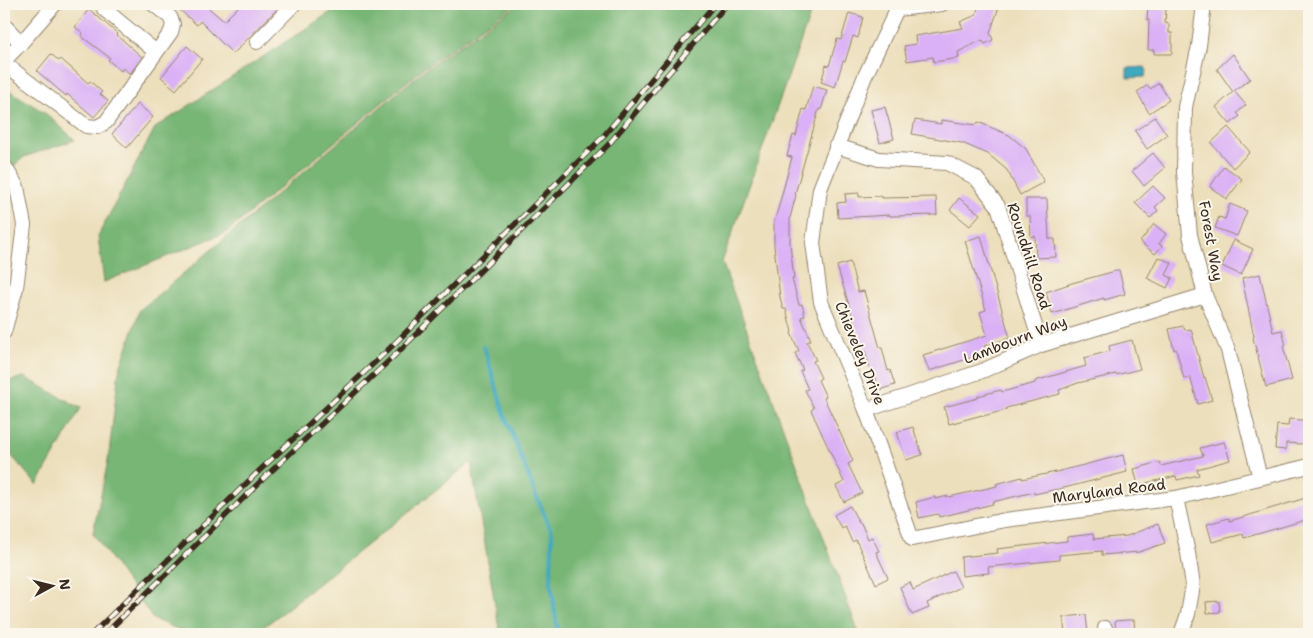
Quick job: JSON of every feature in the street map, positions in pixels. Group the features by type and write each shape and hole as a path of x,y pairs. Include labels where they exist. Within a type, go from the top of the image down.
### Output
{"street":[{"path":"55,4 4,62 86,126 97,127 106,122 171,32 173,24 170,17 152,4"},
{"path":"258,42 294,4"},
{"name":"Chieveley Drive","path":"912,539 866,410 822,302 813,243 820,189 865,76 899,6 942,4"},
{"name":"Forest Way","path":"1204,4 1199,46 1185,107 1184,172 1190,235 1205,295 1228,350 1260,478"},
{"path":"104,8 156,52"},
{"path":"4,25 21,43"},
{"name":"Roundhill Road","path":"836,146 879,159 947,163 976,178 998,206 1042,345"},
{"path":"4,165 17,187 24,225 16,288 4,332"},
{"name":"Lambourn Way","path":"866,410 982,371 1042,345 1205,295"},
{"name":"Maryland Road","path":"912,539 1005,520 1176,498 1309,466"},
{"path":"1176,498 1193,585 1182,634"}],"green space":[{"path":"343,4 515,4 421,70 227,232 104,282 98,236 155,128"},
{"path":"518,4 814,4 722,262 859,634 500,634 471,462 255,634 190,634 153,619 93,533 108,461 119,371 140,310 423,71"},
{"path":"4,87 45,113 75,140 24,157 4,174"},
{"path":"24,377 81,408 37,485 4,447 4,382"}],"water":[{"path":"1145,67 1147,71 1145,77 1127,78 1127,68"}],"building":[{"path":"173,4 204,4 224,21 241,4 282,4 233,54 200,21 197,25"},
{"path":"979,4 1000,4 990,33 993,40 985,44 982,40 958,52 959,58 934,62 933,57 907,61 904,46 916,44 915,36 963,28 960,22 976,15"},
{"path":"1148,4 1161,4 1161,8 1166,9 1165,23 1169,24 1169,33 1172,33 1172,54 1154,54 1154,50 1148,50"},
{"path":"89,9 142,57 130,74 123,68 121,71 108,60 110,58 81,36 83,33 75,27"},
{"path":"849,13 863,17 858,38 853,36 835,87 821,82 826,65 829,66 837,39 841,40"},
{"path":"187,46 202,59 176,90 161,77"},
{"path":"51,54 59,61 61,59 88,83 90,81 102,92 100,94 108,101 94,117 37,71"},
{"path":"1233,54 1250,79 1234,91 1246,105 1237,113 1240,116 1230,124 1216,107 1233,92 1217,69"},
{"path":"1159,83 1169,100 1149,113 1137,92 1148,85 1150,89"},
{"path":"813,86 827,90 821,110 819,109 790,218 790,244 794,279 792,279 799,305 802,304 805,316 801,317 811,340 807,342 816,360 813,361 821,378 818,380 826,397 824,398 853,461 848,464 862,493 844,502 836,486 844,482 811,410 814,408 805,390 808,389 800,371 803,370 795,353 799,351 791,333 786,309 783,309 780,297 774,246 774,220 792,157 787,156 793,135 796,136 803,109 806,110"},
{"path":"138,104 153,117 127,148 112,134"},
{"path":"885,107 894,139 880,143 871,110"},
{"path":"1155,117 1167,135 1147,149 1135,131"},
{"path":"915,120 941,124 941,120 976,125 978,122 1009,135 1026,149 1044,182 1020,195 1007,170 988,154 962,143 912,134"},
{"path":"1228,127 1250,152 1233,168 1211,143"},
{"path":"1153,153 1165,168 1144,186 1132,171"},
{"path":"1224,166 1242,179 1227,199 1210,187"},
{"path":"1153,186 1165,198 1155,207 1158,211 1150,218 1135,203"},
{"path":"859,193 859,197 936,197 937,215 838,218 837,203 846,202 845,194"},
{"path":"959,198 980,214 970,226 950,210"},
{"path":"1026,199 1047,199 1049,239 1055,239 1056,257 1036,258 1035,236 1031,237 1030,216 1026,216"},
{"path":"1230,204 1247,211 1237,236 1215,228 1219,217 1225,219"},
{"path":"1154,224 1166,234 1159,244 1162,246 1155,254 1140,242"},
{"path":"981,236 1010,338 984,346 986,353 929,371 923,355 987,335 980,312 986,310 965,241"},
{"path":"1234,240 1253,249 1241,275 1222,266"},
{"path":"1158,257 1172,263 1166,275 1172,278 1167,288 1147,278"},
{"path":"850,262 858,292 864,291 880,348 882,348 888,371 890,370 895,385 879,390 865,351 863,351 837,266"},
{"path":"1119,270 1125,294 1104,300 1104,298 1052,314 1046,292"},
{"path":"1260,274 1273,332 1282,330 1286,346 1283,346 1292,380 1266,387 1253,338 1242,278"},
{"path":"1183,326 1185,330 1191,329 1212,400 1198,404 1190,377 1184,379 1169,329"},
{"path":"1132,340 1140,369 1078,383 1059,390 1060,394 949,424 944,407 978,398 978,396 989,393 1001,390 1002,392 1035,383 1035,381 1086,366 1084,358 1110,351 1109,346"},
{"path":"1309,418 1309,442 1301,444 1286,443 1286,450 1275,449 1277,425 1288,426 1289,419 1301,420"},
{"path":"913,427 922,455 906,460 897,432"},
{"path":"1224,442 1230,460 1197,469 1199,475 1177,480 1176,476 1138,485 1134,469 1160,462 1161,466 1203,456 1200,448"},
{"path":"1123,455 1127,472 1068,487 1034,494 1034,492 992,502 993,504 939,517 938,514 919,518 916,502 935,497 935,499 949,497 997,486 996,484 1022,477 1022,479 1056,472"},
{"path":"1309,497 1309,519 1244,538 1243,534 1212,542 1207,524 1229,518 1230,521"},
{"path":"850,506 859,523 861,523 868,539 872,537 879,551 876,552 888,578 876,584 856,540 852,542 845,526 841,528 834,515"},
{"path":"1158,524 1165,543 1139,552 1102,555 1102,551 1059,555 1059,560 988,567 989,573 962,576 961,557 998,553 997,549 1067,541 1067,537 1093,534 1094,539 1127,536"},
{"path":"953,571 961,587 927,603 929,608 912,615 900,587 910,582 913,590"},
{"path":"1219,601 1220,612 1207,613 1206,602"},
{"path":"1086,615 1088,634 1065,634 1063,617"},
{"path":"1134,620 1135,634 1116,634 1115,621"}],"waterway":[{"path":"484,347 504,413 552,532 551,584 558,634"}],"railway":[{"path":"92,634 259,471 388,350 601,139 715,4"},
{"path":"105,634 265,477 394,356 608,145 727,4"}]}
